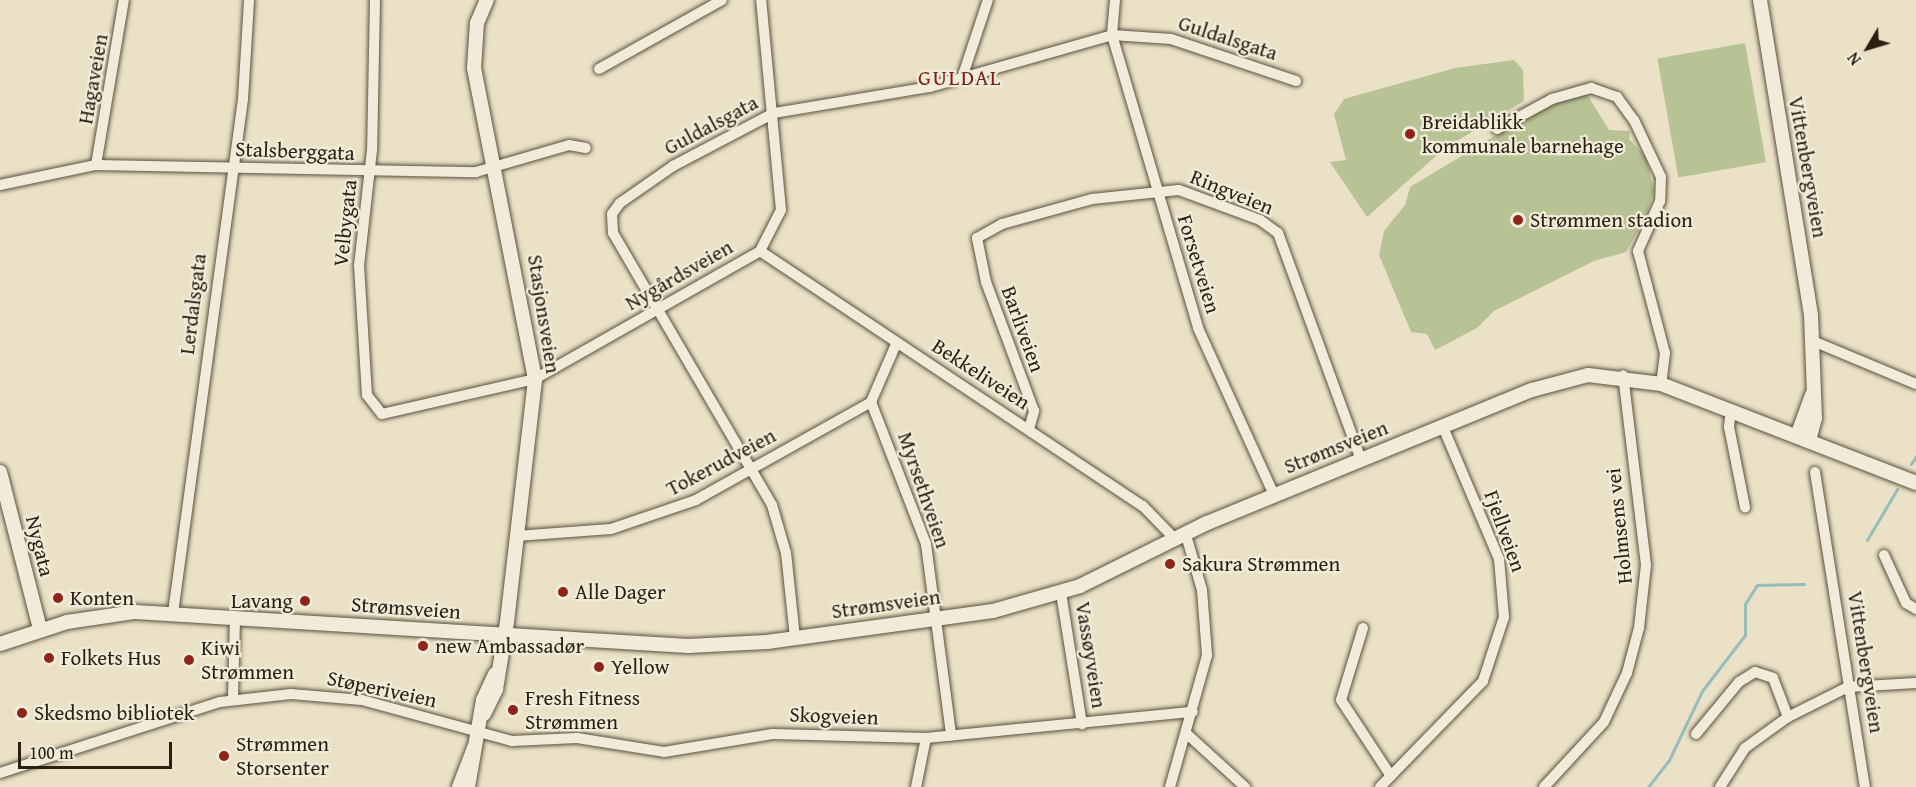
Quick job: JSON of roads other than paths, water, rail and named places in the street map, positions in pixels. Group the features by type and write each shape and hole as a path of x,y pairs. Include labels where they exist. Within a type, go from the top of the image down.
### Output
{"main road":[{"name":"Stasjonsveien","path":"459,787 479,732 484,714 483,700 495,674 505,635 535,379 474,54 487,0"},
{"name":"Vittenbergveien","path":"1760,0 1813,341 1813,393 1803,438"},
{"name":"Strømsveien","path":"0,644 40,629 116,614 173,613 688,646 795,638 1019,606 1061,593 1179,535 1274,495 1564,379 1623,375 1661,384 1916,483"},
{"name":"Nygata","path":"0,472 40,629"},
{"name":"Stasjonsveien","path":"468,787 474,748"}],"street":[{"name":"Hagaveien","path":"96,165 124,0"},
{"name":"Lerdalsgata","path":"173,613 246,69 249,0"},
{"name":"Velbygata","path":"375,0 369,173 359,285 367,395 375,412"},
{"path":"600,69 722,0"},
{"name":"Nygårdsveien","path":"375,412 535,379 760,251 782,210 761,0"},
{"path":"962,78 988,0"},
{"name":"Forsetveien","path":"1115,0 1112,35 1198,328 1274,495"},
{"name":"Guldalsgata","path":"795,638 782,535 753,468 613,233 612,214 674,166 774,113 962,78 1112,35 1171,39 1296,81"},
{"path":"1497,129 1552,99 1591,88 1617,97 1635,120 1661,177 1660,201 1638,251 1665,353 1661,384"},
{"name":"Stalsberggata","path":"0,186 96,165 369,173 494,169 569,145 586,148"},
{"name":"Ringveien","path":"975,242 984,231 1041,212 1156,189 1198,195 1260,220 1278,233 1361,460"},
{"name":"Barliveien","path":"975,242 1034,411 1029,429"},
{"name":"Bekkeliveien","path":"760,251 1029,429 1158,517 1179,535"},
{"path":"1813,341 1916,384"},
{"path":"871,402 897,342"},
{"name":"Holmsens vei","path":"1544,787 1604,722 1627,673 1639,628 1646,566 1623,375"},
{"name":"Tokerudveien","path":"516,536 562,536 634,524 696,500 871,402"},
{"name":"Myrsethveien","path":"871,402 926,544 951,735"},
{"path":"1731,410 1729,428 1745,507"},
{"name":"Fjellveien","path":"1380,787 1483,681 1504,617 1499,559 1443,427"},
{"name":"Vittenbergveien","path":"1815,472 1865,787"},
{"path":"1170,787 1203,681 1206,625 1202,590 1179,535"},
{"path":"1884,555 1906,603 1916,609"},
{"name":"Vassøyveien","path":"1061,593 1082,724"},
{"path":"232,699 235,617"},
{"path":"1363,628 1341,700 1390,776"},
{"path":"1696,734 1739,682 1755,672 1777,684 1788,717"},
{"path":"1720,787 1745,748 1788,717 1848,687 1916,683"},
{"name":"Støperiveien","path":"0,772 232,699 345,697 479,732"},
{"name":"Skogveien","path":"479,732 521,742 577,738 664,752 772,734 926,738 1192,712"},
{"path":"1187,734 1245,787"},
{"path":"916,787 926,738"}],"waterway":[{"path":"1911,464 1916,456"},
{"path":"1867,540 1897,489"},
{"path":"1648,787 1669,760 1702,691 1745,635 1745,604 1757,585 1804,584"}],"place":[{"name":"Breidablikk kommunale barnehage","path":"1410,134"},
{"name":"Strømmen stadion","path":"1518,220"},
{"name":"Sakura Strømmen","path":"1170,564"},
{"name":"Alle Dager","path":"563,592"},
{"name":"Konten","path":"58,598"},
{"name":"Lavang","path":"305,601"},
{"name":"new Ambassadør","path":"423,646"},
{"name":"Folkets Hus","path":"49,658"},
{"name":"Kiwi Strømmen","path":"189,660"},
{"name":"Yellow","path":"599,667"},
{"name":"Fresh Fitness Strømmen","path":"513,710"},
{"name":"Skedsmo bibliotek","path":"22,713"},
{"name":"Strømmen Storsenter","path":"224,756"}],"district":[{"name":"GULDAL","path":"960,78"}]}
